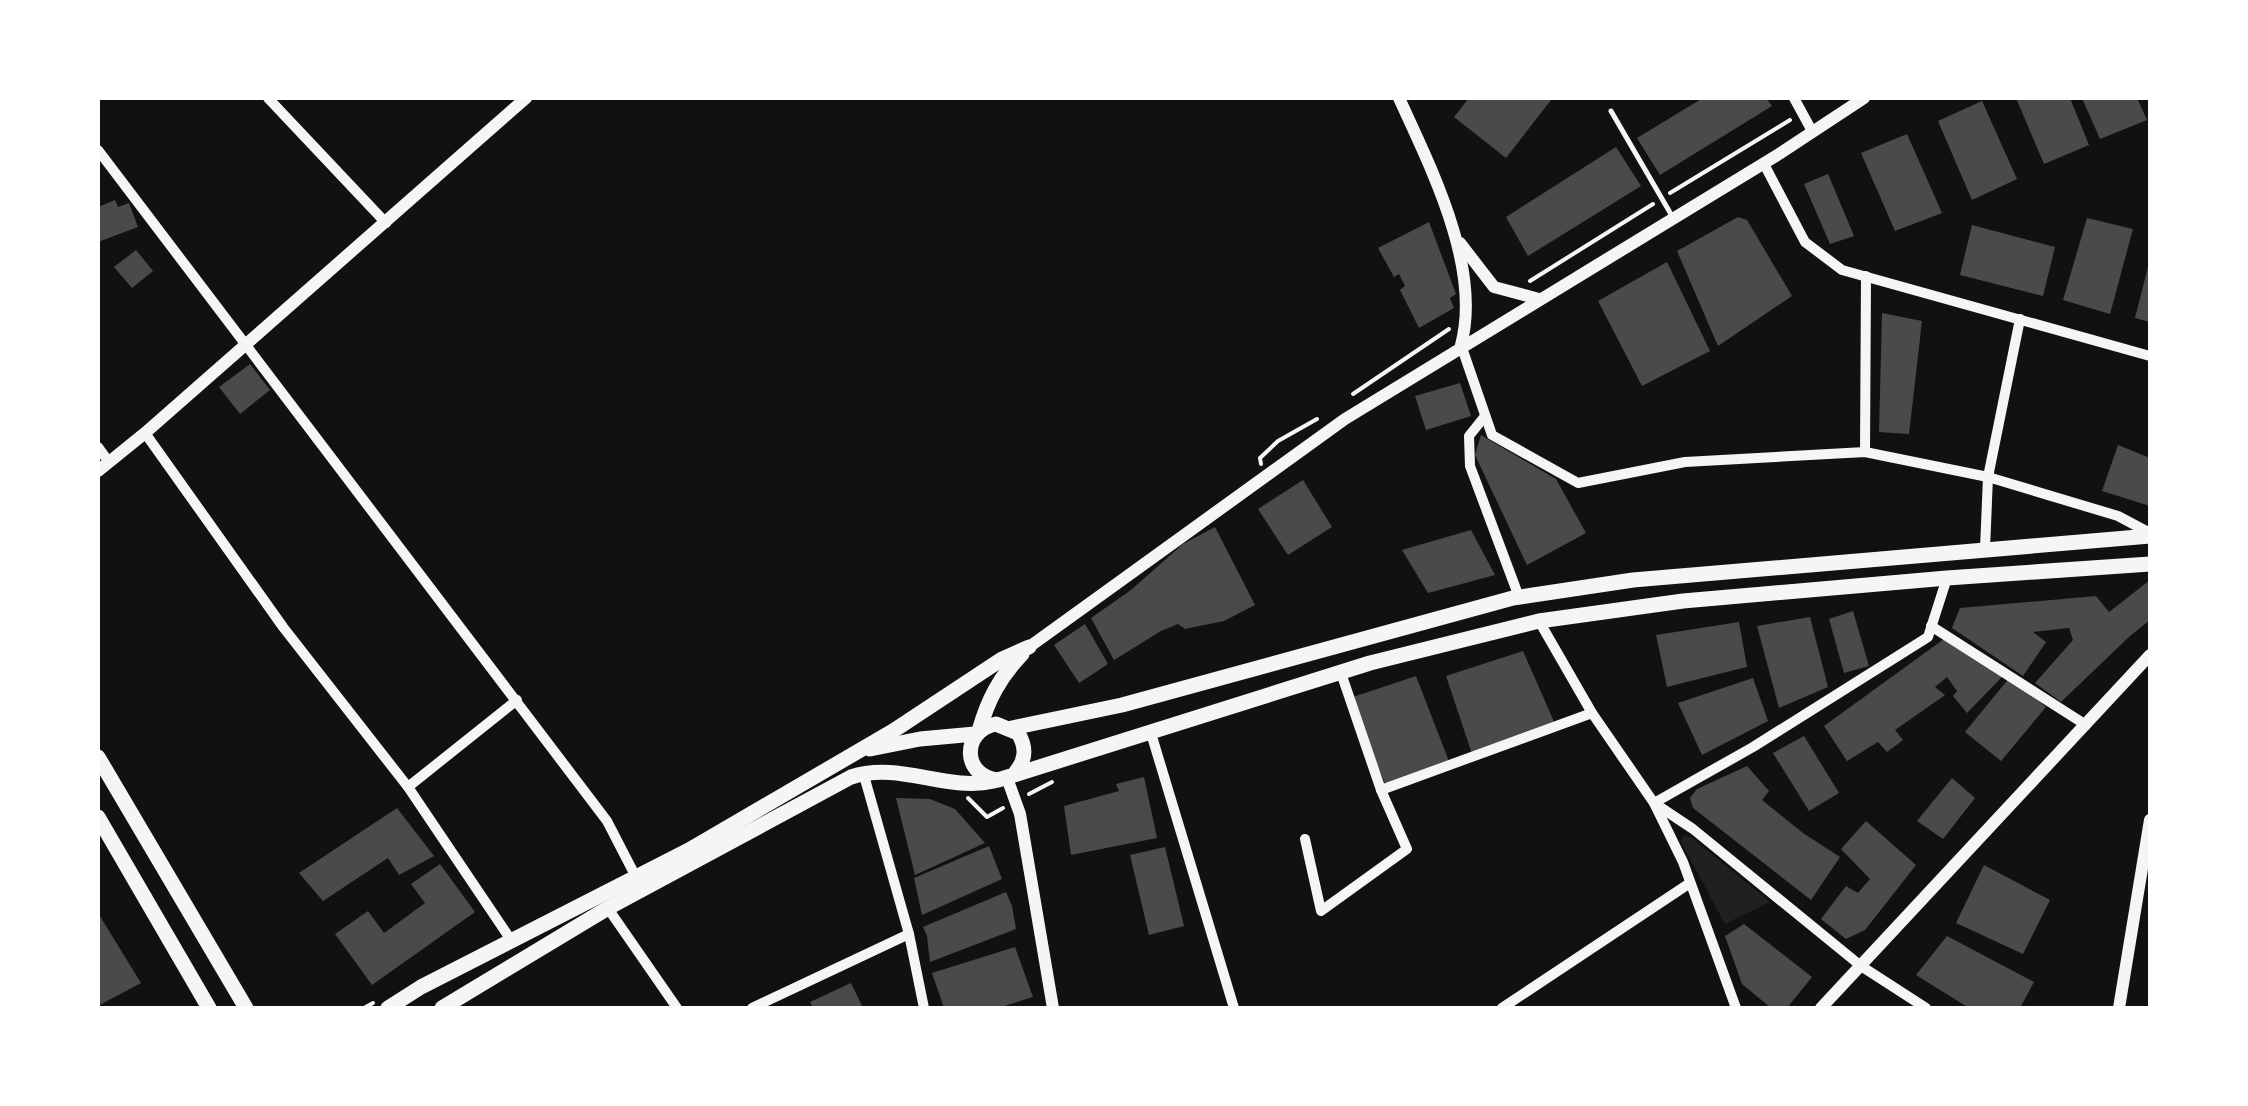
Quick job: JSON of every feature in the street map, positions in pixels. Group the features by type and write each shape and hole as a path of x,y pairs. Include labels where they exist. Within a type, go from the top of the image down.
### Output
{"main road":[{"path":"854,753 977,732 996,724 1012,728 1122,705 1518,597 1633,580 2150,535"},
{"path":"442,1008 605,902 864,772 914,773 954,783 982,784 1340,672 1539,621 1683,601 2150,564"},
{"path":"1007,777 980,775 969,750 998,681 1028,647"},
{"path":"639,884 1028,647"},
{"path":"1007,777 1024,758 1024,748 1012,728"},
{"path":"98,758 247,1006"},
{"path":"98,817 208,1007"},
{"path":"388,1008 511,940 605,902"}],"street":[{"path":"268,98 386,222"},
{"path":"98,447 103,466 526,98"},
{"path":"1399,98 1456,237 1467,304 1461,345 1492,435 1578,484 1684,462 1864,452 1988,477 2118,516 2150,535"},
{"path":"1794,98 1812,131"},
{"path":"1028,647 1344,419 1764,164 1864,98"},
{"path":"98,150 607,821 639,884"},
{"path":"1764,164 1805,242 1842,270 2150,356"},
{"path":"1456,237 1494,287 1538,299"},
{"path":"1864,452 1866,276"},
{"path":"1984,549 1988,477 2020,319"},
{"path":"1485,416 1469,436 1470,466 1518,597"},
{"path":"144,433 283,627 408,787 511,940"},
{"path":"1654,804 1928,638 1946,578"},
{"path":"1539,621 1592,713 1654,804 1690,883 1736,1008"},
{"path":"1931,626 2086,724"},
{"path":"1820,1008 2150,655"},
{"path":"1304,839 1321,911 1408,850 1381,790 1340,672"},
{"path":"408,787 516,700"},
{"path":"1381,790 1592,713"},
{"path":"1150,730 1234,1008"},
{"path":"864,772 909,934 924,1008"},
{"path":"1007,777 1020,814 1053,1008"},
{"path":"1654,804 1692,829 1861,966 1926,1008"},
{"path":"2119,1008 2144,911 2150,820"},
{"path":"1502,1008 1690,883"},
{"path":"605,902 678,1008"},
{"path":"752,1008 909,934"}],"lane":[{"path":"1611,111 1672,218"}],"path":[{"path":"956,793 969,798 986,817"}],"shaded area":[{"path":"1684,835 1770,902 1725,924 1681,842"}],"building":[{"path":"1469,98 1551,100 1506,158 1454,117"},
{"path":"1703,98 1766,98 1772,106 1660,175 1637,138"},
{"path":"2016,98 2070,98 2089,145 2044,164"},
{"path":"2082,98 2137,98 2147,120 2100,139"},
{"path":"1982,101 2017,179 1972,200 1938,121"},
{"path":"1907,134 1942,213 1895,231 1861,153"},
{"path":"1616,147 1641,186 1528,256 1506,217"},
{"path":"1828,174 1854,236 1830,244 1804,184"},
{"path":"115,200 118,207 129,203 138,227 98,242 98,207"},
{"path":"1738,217 1747,220 1792,296 1718,346 1677,251"},
{"path":"2087,218 2133,229 2110,314 2063,300"},
{"path":"1429,222 1456,294 1450,298 1454,308 1419,328 1400,290 1405,286 1399,274 1394,277 1378,248"},
{"path":"1972,225 2055,247 2043,296 1960,275"},
{"path":"136,250 153,271 132,288 114,267"},
{"path":"1667,262 1710,351 1642,386 1598,301"},
{"path":"2150,263 2150,322 2135,318"},
{"path":"1882,313 1922,321 1909,434 1879,432"},
{"path":"250,364 270,390 240,414 219,387"},
{"path":"1460,383 1471,416 1426,430 1415,396"},
{"path":"1481,435 1556,479 1586,533 1527,565 1475,455"},
{"path":"2118,445 2150,458 2150,506 2102,491"},
{"path":"1303,480 1332,527 1288,555 1258,509"},
{"path":"1215,527 1255,605 1224,621 1185,629 1178,624 1114,660 1091,618 1131,590 1183,544"},
{"path":"1471,530 1495,575 1428,593 1402,550"},
{"path":"2150,580 2150,620 2061,702 2035,683 2073,640 2069,628 2033,632 2046,642 2023,676 1952,628 1960,608 2096,596 2109,612"},
{"path":"1853,611 1869,666 1844,673 1829,619"},
{"path":"1810,617 1828,687 1779,708 1757,626"},
{"path":"1739,622 1747,667 1667,687 1656,635"},
{"path":"1085,624 1108,664 1079,683 1054,645"},
{"path":"1944,639 1996,669 2002,677 1967,713 1953,696 1957,691 1947,677 1935,687 1945,695 1895,730 1903,740 1887,752 1878,742 1847,761 1824,726"},
{"path":"1523,651 1555,724 1472,754 1446,676"},
{"path":"1416,676 1450,764 1386,786 1350,698"},
{"path":"2010,677 2046,707 2001,761 1965,732"},
{"path":"1753,678 1768,721 1702,755 1678,703"},
{"path":"1804,736 1839,793 1809,811 1773,753"},
{"path":"1747,766 1769,791 1762,800 1840,857 1811,900 1693,808 1690,798 1697,789"},
{"path":"1144,777 1157,838 1071,855 1064,806 1119,791 1116,784"},
{"path":"1952,778 1975,798 1943,839 1917,821"},
{"path":"896,798 930,799 955,809 985,843 915,875"},
{"path":"397,808 434,856 399,875 388,858 323,901 299,873"},
{"path":"1866,821 1916,865 1865,930 1846,939 1821,919 1846,886 1858,893 1870,879 1841,849"},
{"path":"989,846 1002,879 922,915 914,878"},
{"path":"1165,847 1184,926 1149,935 1130,855"},
{"path":"440,864 475,912 372,985 335,934 368,911 384,933 425,903 411,884"},
{"path":"1984,865 2050,900 2023,954 1956,923"},
{"path":"1006,892 1016,929 930,962 923,927"},
{"path":"98,913 141,983 98,1006"},
{"path":"1744,924 1812,977 1787,1008 1771,1008 1742,984 1725,936"},
{"path":"1947,936 2034,982 2020,1008 1969,1008 1916,975"},
{"path":"1015,947 1033,997 998,1008 944,1008 932,973"},
{"path":"851,983 863,1008 813,1008 810,1002"}]}
